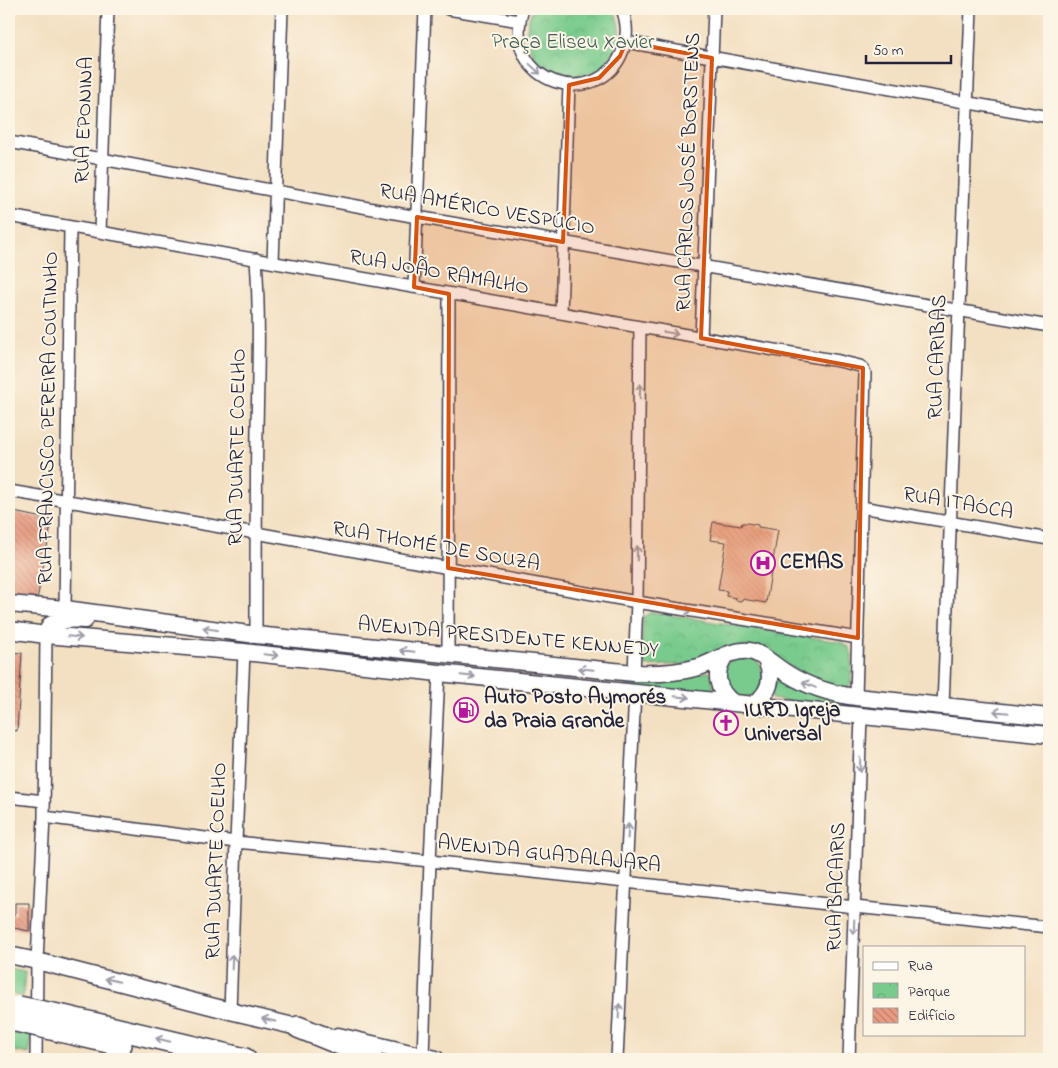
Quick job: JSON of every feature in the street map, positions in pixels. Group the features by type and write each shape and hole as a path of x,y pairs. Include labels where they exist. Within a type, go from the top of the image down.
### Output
{"highway":[{"path":"13,1013 245,1059"},
{"path":"61,1024 181,1059"},
{"path":"298,1027 372,1059"}],"main road":[{"name":"AVENIDA PRESIDENTE KENNEDY","path":"9,604 65,609 256,635 634,673 665,674 677,672 746,650 760,654 789,675 833,693 1049,717"},
{"path":"46,635 50,625 57,622 122,618"},
{"name":"AVENIDA PRESIDENTE KENNEDY","path":"9,630 46,635 244,652 1049,735"},
{"path":"725,656 719,667 717,678 722,692 732,702"},
{"path":"752,705 763,697 769,685 770,671 766,660"},
{"path":"9,956 430,1058"}],"street":[{"name":"RUA EPONINA","path":"100,232 108,9"},
{"path":"273,262 282,9"},
{"path":"414,287 425,9"},
{"path":"448,9 519,21"},
{"path":"523,9 519,21 518,36 522,51 530,64 540,74 554,82 568,85 584,84 599,78 611,69 620,56 626,42 626,26 622,9"},
{"name":"RUA CARLOS JOSÉ BORSTENS","path":"702,338 714,9"},
{"name":"RUA CARIBAS","path":"943,706 971,9"},
{"path":"626,42 1049,117"},
{"path":"561,313 568,85"},
{"name":"RUA AMÉRICO VESPÚCIO","path":"9,142 417,217 1049,326"},
{"name":"RUA JOÃO RAMALHO","path":"9,216 856,364 863,368 865,373 861,506"},
{"name":"RUA FRANCISCO PEREIRA COUTINHO","path":"65,609 70,227"},
{"name":"RUA DUARTE COELHO","path":"256,259 258,292 256,635"},
{"path":"448,655 450,294"},
{"path":"634,673 637,602 640,327"},
{"name":"RUA THOMÉ DE SOUZA","path":"9,491 256,533 637,602 858,638"},
{"path":"856,697 861,506"},
{"name":"RUA ITAÓCA","path":"861,506 1049,539"},
{"path":"36,1059 37,962 44,817 46,635"},
{"name":"RUA DUARTE COELHO","path":"230,1011 244,652"},
{"path":"430,1058 430,861 439,673"},
{"path":"617,1059 635,692"},
{"name":"RUA BACAIRIS","path":"849,1059 861,716"},
{"path":"9,797 44,800"},
{"name":"AVENIDA GUADALAJARA","path":"44,817 236,842 1049,926"}],"highlighted area":[{"path":"626,42 712,58 701,338 863,368 858,638 448,568 449,294 414,287 417,217 563,242 569,85 599,78 620,56"}],"green space":[{"name":"Praça Eliseu Xavier","path":"533,9 613,9 619,29 619,39 615,49 602,66 586,75 569,77 553,72 539,62 530,47 527,29"},
{"path":"651,612 841,642 849,647 852,655 851,683 844,689 819,683 765,652 688,664 646,666 641,658 643,617"},
{"path":"736,658 754,659 761,668 764,681 754,695 744,697 733,694 724,680 727,664"},
{"path":"709,672 715,695 625,686 625,678"},
{"path":"778,676 855,703 855,709 772,699 771,695"},
{"path":"9,969 25,972 23,997 9,993"},
{"path":"9,1028 32,1034 29,1054 9,1050"}],"building":[{"path":"9,511 52,520 37,600 9,595"},
{"path":"713,522 741,526 742,523 747,523 778,530 766,603 742,599 741,601 735,600 736,598 726,596 727,591 718,590 726,542 710,540"},
{"path":"9,652 22,653 17,731 9,730"},
{"path":"15,903 29,903 29,931 9,927 9,914 15,915"}],"place":[{"name":"CEMAS","path":"763,563"},
{"name":"Auto Posto Aymorés da Praia Grande","path":"466,710"},
{"name":"IURD Igreja Universal","path":"726,723"}]}
